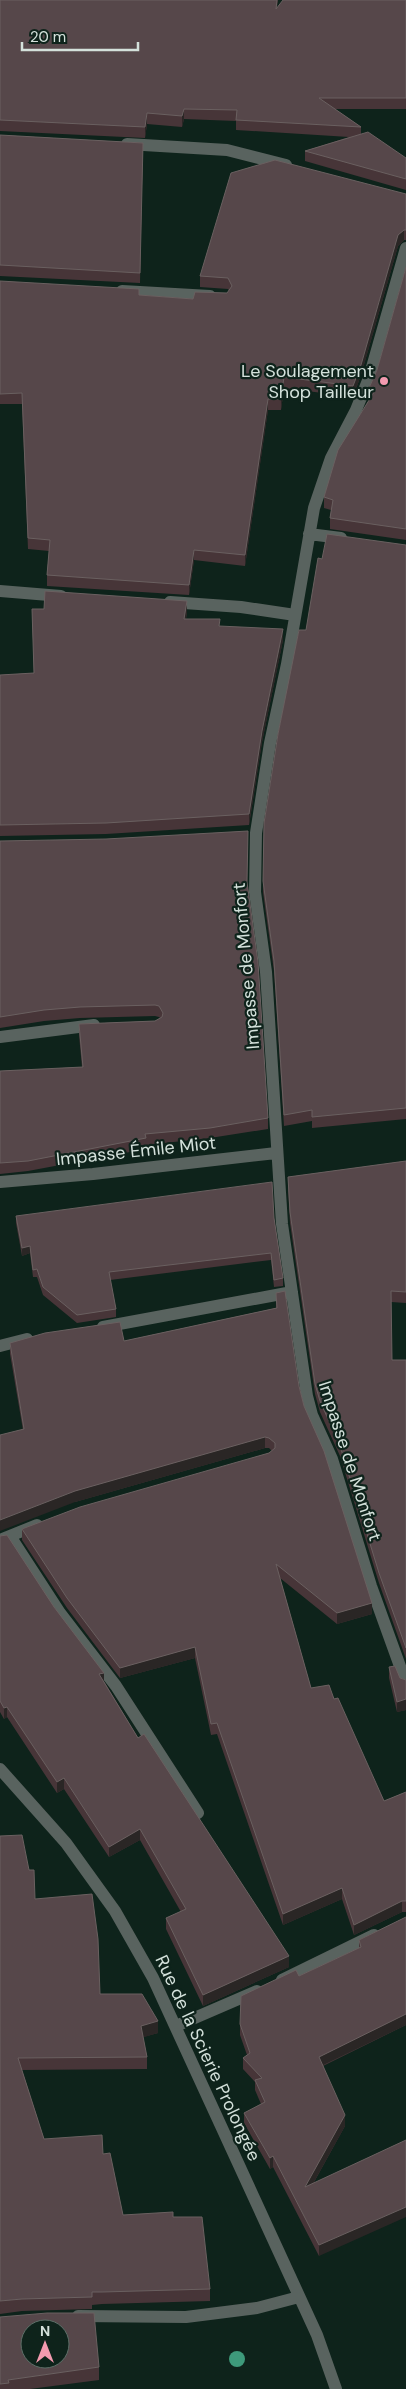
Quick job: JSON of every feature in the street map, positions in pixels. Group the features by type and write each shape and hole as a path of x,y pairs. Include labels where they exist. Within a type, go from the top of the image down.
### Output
{"street":[{"path":"114,143 227,150 294,167"},
{"name":"Impasse de Monfort","path":"406,248 369,378 356,410 331,458 314,508 287,664 251,833 255,892 266,972 282,1224 307,1396 312,1414 332,1459 371,1586 406,1683"},
{"path":"105,290 224,296"},
{"path":"309,534 357,540"},
{"path":"0,591 70,596"},
{"path":"158,601 241,607 295,615"},
{"path":"0,1037 42,1033 80,1026 108,1025"},
{"name":"Impasse Émile Miot","path":"0,1182 93,1174 276,1153"},
{"path":"90,1329 293,1292"},
{"path":"0,1346 43,1336"},
{"path":"52,1520 5,1538 116,1686 198,1813"},
{"name":"Rue de la Scierie Prolongée","path":"0,1769 66,1843 115,1911 153,1978 317,2335 336,2389"},
{"path":"176,2026 264,1988 384,1930"},
{"path":"63,2317 186,2317 258,2308 299,2297"}],"building":[{"path":"0,0 277,0 276,9 283,0 406,0 406,98 319,98 361,127 236,120 237,110 184,109 182,116 147,113 145,127 0,120"},
{"path":"368,132 406,158 406,179 305,151"},
{"path":"0,135 143,143 140,273 0,265"},
{"path":"275,160 406,194 406,230 398,235 361,365 353,386 284,377 281,399 268,399 245,555 194,550 189,585 47,575 50,540 28,538 22,393 0,394 0,281 139,289 139,295 193,299 195,292 227,293 232,286 228,278 200,276 231,173"},
{"path":"406,267 406,529 330,518 333,500 324,497 338,450 376,389 369,388 377,370"},
{"path":"327,534 406,545 406,1108 312,1117 312,1110 284,1115 274,961 263,881 264,823 278,734 299,630 306,630 318,558 322,559"},
{"path":"45,591 187,601 184,619 220,619 219,626 283,629 262,731 249,814 106,823 0,825 0,675 34,673 32,609 44,609"},
{"path":"248,831 247,882 258,962 268,1118 210,1128 145,1134 146,1138 28,1161 0,1163 0,1071 83,1067 79,1024 155,1021 162,1017 163,1013 159,1006 155,1005 80,1007 0,1017 0,841 106,839"},
{"path":"406,1161 406,1292 391,1291 392,1360 406,1360 406,1648 379,1573 340,1446 320,1401 315,1384 290,1212 288,1177"},
{"path":"272,1182 274,1218 283,1278 274,1280 271,1253 109,1272 116,1309 77,1315 43,1287 37,1269 33,1270 30,1246 22,1248 16,1216"},
{"path":"285,1291 299,1386 304,1406 324,1451 372,1603 337,1613 276,1564 311,1688 329,1685 334,1699 338,1698 384,1801 406,1792 406,1901 402,1901 354,1925 342,1888 283,1914 217,1723 211,1724 195,1647 120,1668 67,1598 22,1529 80,1507 269,1453 275,1448 275,1443 265,1437 75,1491 0,1520 0,1435 24,1429 10,1343 45,1333 120,1322 124,1341 277,1308 276,1293"},
{"path":"7,1535 54,1607 104,1673 99,1674 138,1738 144,1734 289,1956 203,1995 166,1918 186,1909 140,1829 109,1847 64,1778 57,1782 7,1707 4,1708 0,1701 0,1536"},
{"path":"395,1666 400,1678 406,1680 406,1699 397,1702 389,1667"},
{"path":"22,1835 29,1870 34,1870 35,1899 92,1894 98,1939 100,1994 142,1994 158,2021 141,2026 147,2057 18,2058 44,2139 102,2135 103,2154 110,2153 123,2215 173,2212 173,2217 202,2217 210,2289 92,2292 92,2297 0,2301 0,1836"},
{"path":"406,1917 406,2014 319,2057 345,2115 305,2187 406,2140 406,2207 319,2245 273,2156 270,2158 244,2113 265,2102 255,2080 262,2078 243,2058 250,2053 240,2024 241,1996 296,1970 299,1976 361,1947 359,1940"},
{"path":"47,2313 94,2313 99,2367 8,2380 9,2383 0,2384 0,2317"}],"place":[{"name":"Le Soulagement Shop Tailleur","path":"384,381"}]}
